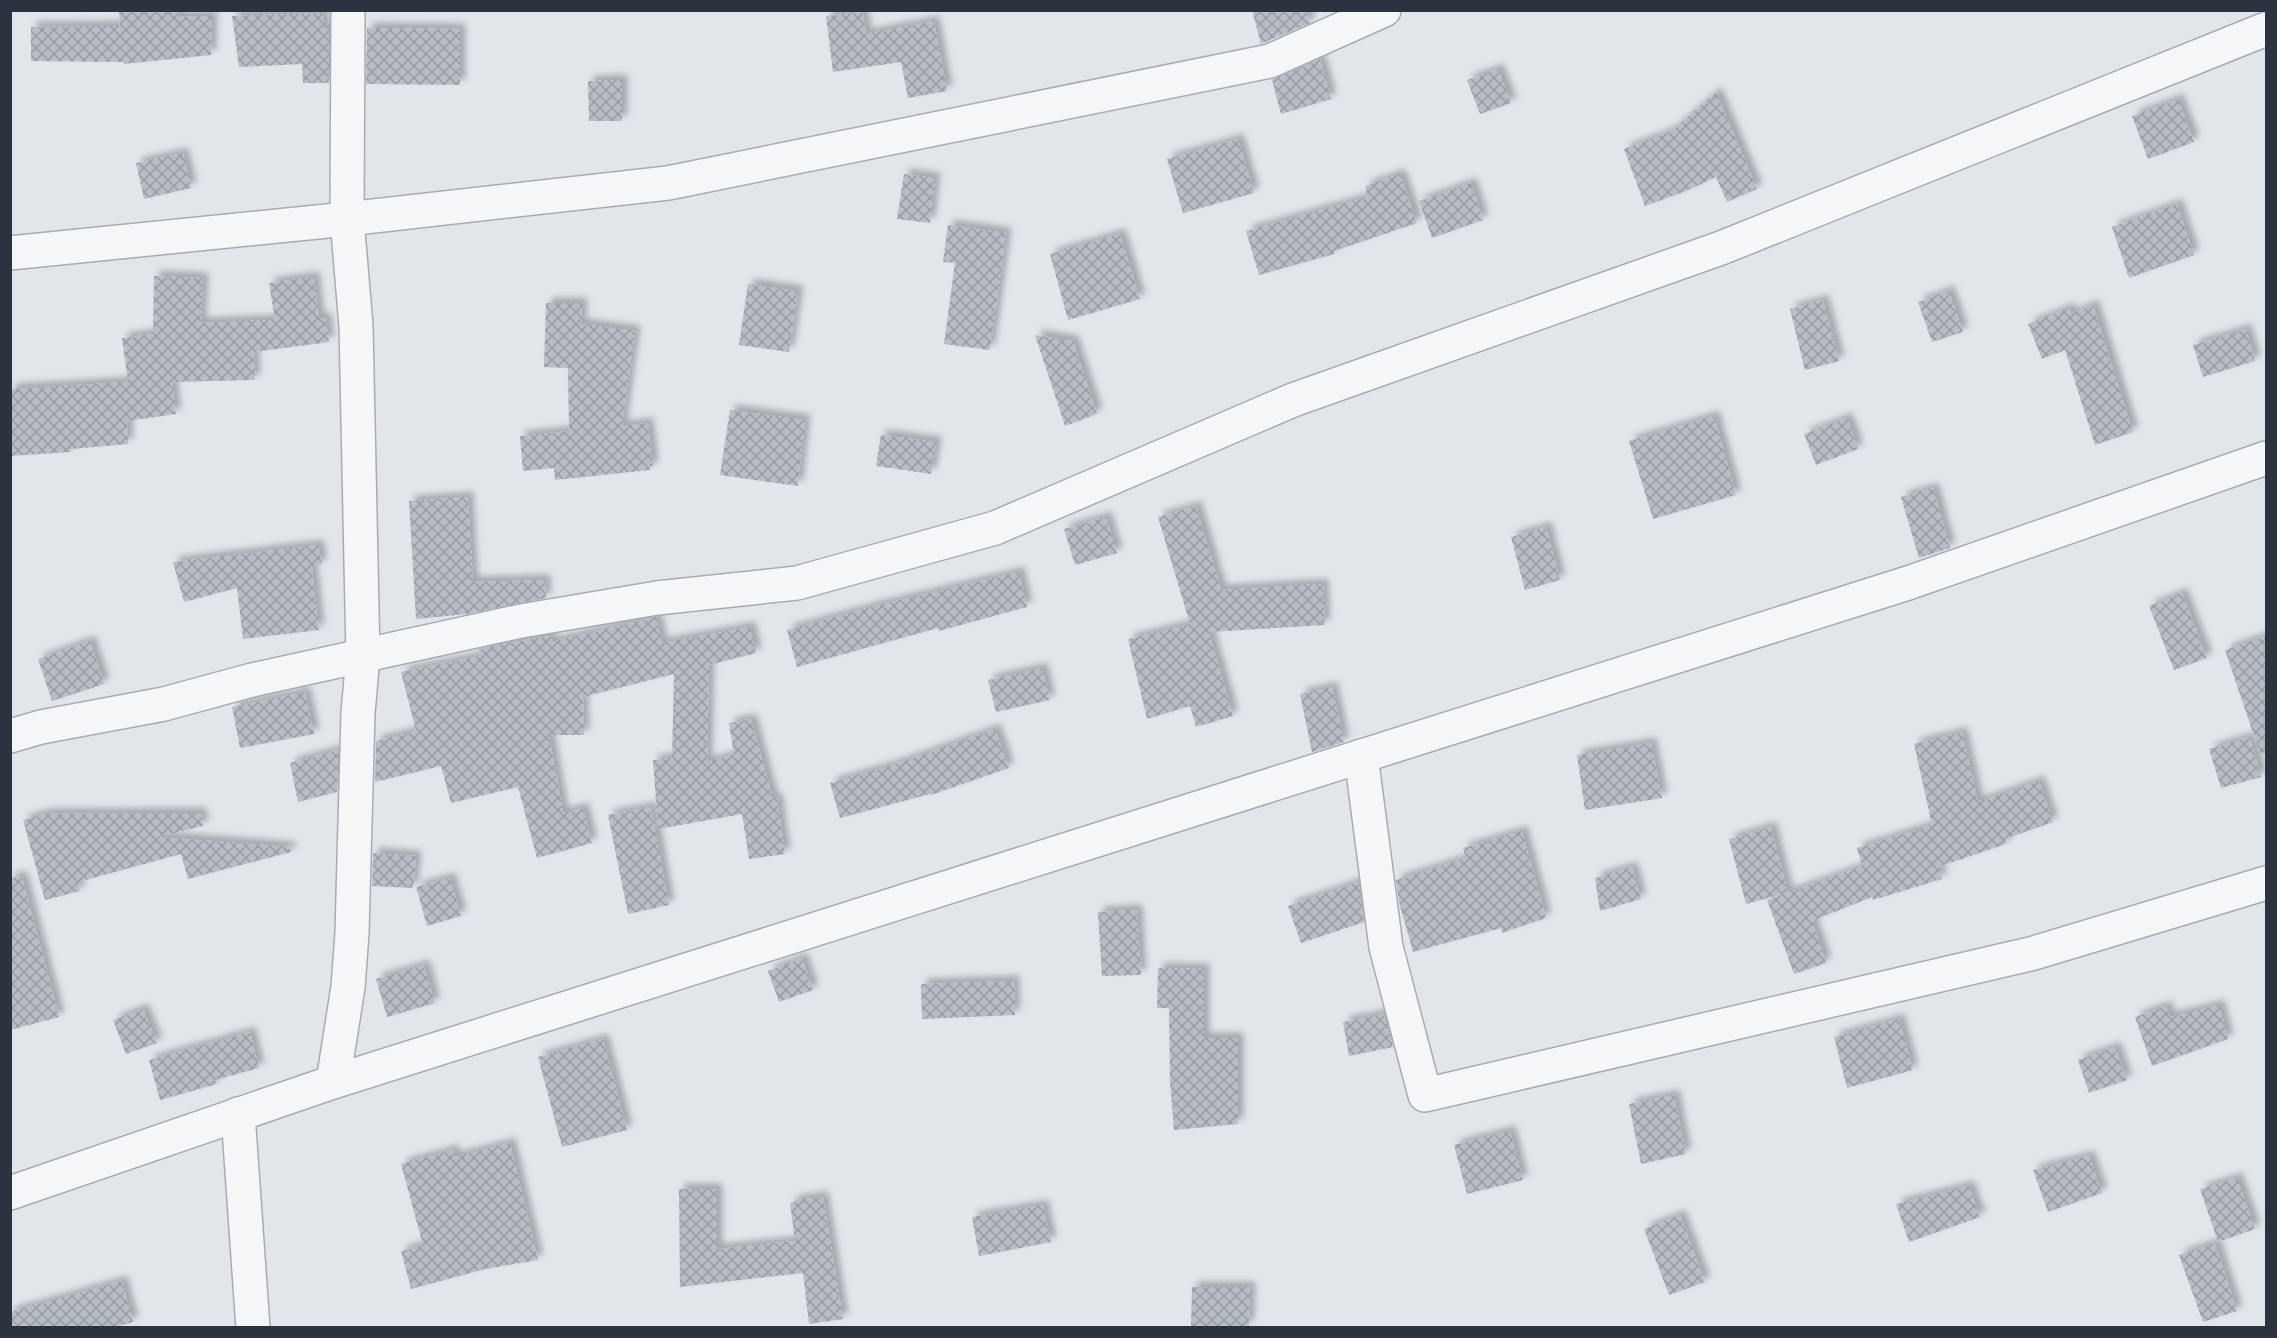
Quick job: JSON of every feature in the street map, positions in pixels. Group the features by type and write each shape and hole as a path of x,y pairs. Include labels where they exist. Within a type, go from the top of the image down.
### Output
{"street":[{"path":"333,1082 348,987 352,933 358,713 363,656 356,326 347,219 348,10"},
{"path":"10,253 347,219 668,183 1270,61 1384,10"},
{"path":"10,736 41,727 164,704 252,680 520,621 657,598 797,583 995,528 1293,400 1721,248 2266,29"},
{"path":"10,1193 333,1082 1908,583 2266,458"},
{"path":"1361,756 1386,947 1425,1095 2034,953 2266,883"},
{"path":"238,1114 253,1328"}],"building":[{"path":"119,10 178,10 179,17 212,16 211,55 124,64 124,62 31,61 31,27 120,26"},
{"path":"1252,10 1306,10 1310,23 1261,44"},
{"path":"863,12 866,34 934,21 947,91 908,98 901,62 833,72 826,16"},
{"path":"324,13 324,28 329,28 329,83 303,83 302,64 239,67 232,16"},
{"path":"367,28 460,29 460,85 366,84"},
{"path":"1320,59 1331,99 1281,114 1272,80"},
{"path":"1498,69 1511,103 1480,114 1467,80"},
{"path":"622,80 622,121 589,121 588,81"},
{"path":"1716,92 1757,189 1727,202 1716,177 1645,206 1624,149 1670,132"},
{"path":"2178,99 2194,142 2148,159 2132,116"},
{"path":"1238,139 1254,193 1183,213 1167,159"},
{"path":"183,153 191,188 144,199 136,163"},
{"path":"904,174 935,178 930,223 897,219"},
{"path":"1400,174 1417,223 1334,251 1334,254 1259,275 1246,231 1368,197 1365,186"},
{"path":"1471,183 1483,220 1432,238 1419,201"},
{"path":"2177,204 2194,255 2129,278 2112,227"},
{"path":"948,225 1006,233 990,350 944,344 955,263 943,262"},
{"path":"1120,234 1140,299 1068,320 1050,254"},
{"path":"154,276 203,278 201,323 275,320 269,283 314,277 319,318 326,318 329,342 254,352 255,380 172,382 176,414 127,421 128,444 71,449 71,452 10,456 10,389 128,382 122,338 153,334"},
{"path":"748,284 798,291 789,352 739,345"},
{"path":"1949,291 1963,332 1932,342 1918,302"},
{"path":"1823,300 1839,361 1805,370 1790,309"},
{"path":"546,303 582,303 581,324 635,331 622,426 648,423 653,467 649,466 650,470 555,480 554,468 523,471 520,436 569,431 568,368 544,367"},
{"path":"2093,305 2133,432 2095,445 2065,350 2042,359 2028,324 2069,308 2071,314"},
{"path":"2246,329 2255,361 2203,377 2193,345"},
{"path":"1035,335 1073,341 1097,414 1065,426"},
{"path":"730,410 805,420 798,486 720,475"},
{"path":"1714,416 1736,495 1653,519 1629,441"},
{"path":"1847,418 1858,449 1816,465 1804,434"},
{"path":"881,435 936,442 931,474 876,466"},
{"path":"1933,488 1950,548 1919,558 1901,497"},
{"path":"468,497 473,582 545,580 546,598 467,614 416,619 409,501"},
{"path":"1196,506 1221,590 1323,584 1325,625 1209,632 1233,716 1196,727 1190,706 1147,719 1128,639 1190,624 1158,517"},
{"path":"1106,517 1117,553 1075,565 1064,529"},
{"path":"1546,527 1560,580 1525,590 1511,537"},
{"path":"318,545 322,564 312,567 319,630 243,639 237,588 184,602 173,562"},
{"path":"1019,572 1027,607 939,631 938,628 797,667 787,630 879,605"},
{"path":"2182,593 2207,658 2174,670 2149,606"},
{"path":"656,617 662,643 750,627 756,653 709,665 707,762 734,755 729,723 751,719 773,799 777,798 785,854 749,859 742,814 658,829 653,760 672,758 674,674 583,697 584,735 549,735 563,813 583,808 592,843 537,858 518,787 451,803 441,766 375,782 376,741 416,731 401,672 480,656 479,649 550,636 552,642"},
{"path":"2266,636 2266,753 2260,754 2225,650"},
{"path":"90,641 104,684 52,701 38,659"},
{"path":"1042,668 1050,700 996,712 988,680"},
{"path":"1332,687 1344,742 1312,752 1300,694"},
{"path":"305,692 314,734 240,748 232,707"},
{"path":"995,729 1009,768 931,795 840,818 830,783 893,765"},
{"path":"1962,732 1978,802 2039,781 2053,822 2005,839 2006,844 1938,867 1942,879 1873,900 1872,897 1812,921 1826,963 1794,974 1767,900 1787,893 1746,904 1729,839 1771,827 1788,893 1862,866 1857,848 1932,825 1914,744"},
{"path":"2250,737 2261,777 2221,788 2209,749"},
{"path":"1651,743 1662,798 1585,810 1577,755"},
{"path":"338,750 337,792 298,802 290,763"},
{"path":"651,807 669,905 628,914 608,815"},
{"path":"201,813 203,826 158,837 290,847 291,852 188,879 181,854 78,882 80,891 45,900 23,820 45,814"},
{"path":"1522,831 1546,918 1502,933 1501,928 1413,952 1399,902 1396,880 1466,858 1463,848"},
{"path":"373,853 416,856 413,888 372,886"},
{"path":"1632,867 1641,899 1600,911 1595,878"},
{"path":"22,877 59,1017 10,1030 10,878"},
{"path":"450,878 461,916 427,926 416,887"},
{"path":"1359,882 1364,922 1301,943 1288,906"},
{"path":"1137,910 1141,975 1102,976 1098,912"},
{"path":"802,958 813,990 779,1002 768,971"},
{"path":"424,965 435,1003 387,1017 376,979"},
{"path":"1158,968 1204,969 1204,1038 1238,1038 1238,1124 1174,1130 1170,1082 1169,1008 1157,1008"},
{"path":"1014,981 1015,1015 922,1019 921,984"},
{"path":"2219,1005 2228,1039 2152,1066 2135,1017 2166,1006 2170,1017"},
{"path":"143,1009 157,1043 126,1054 113,1020"},
{"path":"1384,1014 1393,1047 1349,1056 1343,1022"},
{"path":"1899,1019 1913,1070 1847,1088 1834,1037"},
{"path":"250,1032 259,1068 215,1080 217,1084 160,1100 149,1060"},
{"path":"603,1039 627,1130 562,1147 538,1057"},
{"path":"2115,1047 2127,1080 2089,1093 2078,1060"},
{"path":"1674,1095 1686,1154 1641,1164 1629,1104"},
{"path":"1510,1131 1523,1180 1467,1194 1454,1145"},
{"path":"510,1143 538,1260 485,1269 411,1289 401,1251 423,1245 401,1164 453,1150 455,1157"},
{"path":"2089,1156 2102,1193 2048,1212 2033,1170"},
{"path":"2237,1178 2255,1229 2218,1242 2200,1189"},
{"path":"1969,1186 1980,1217 1909,1242 1896,1204"},
{"path":"679,1189 717,1189 717,1249 795,1241 790,1203 795,1200 823,1197 843,1319 809,1324 803,1273 680,1287"},
{"path":"1043,1205 1051,1242 979,1256 972,1217"},
{"path":"1680,1215 1705,1282 1669,1295 1644,1229"},
{"path":"2215,1243 2237,1311 2203,1322 2179,1255"},
{"path":"122,1281 133,1322 112,1328 10,1328 10,1312"},
{"path":"1192,1287 1250,1287 1249,1326 1191,1326"}]}
